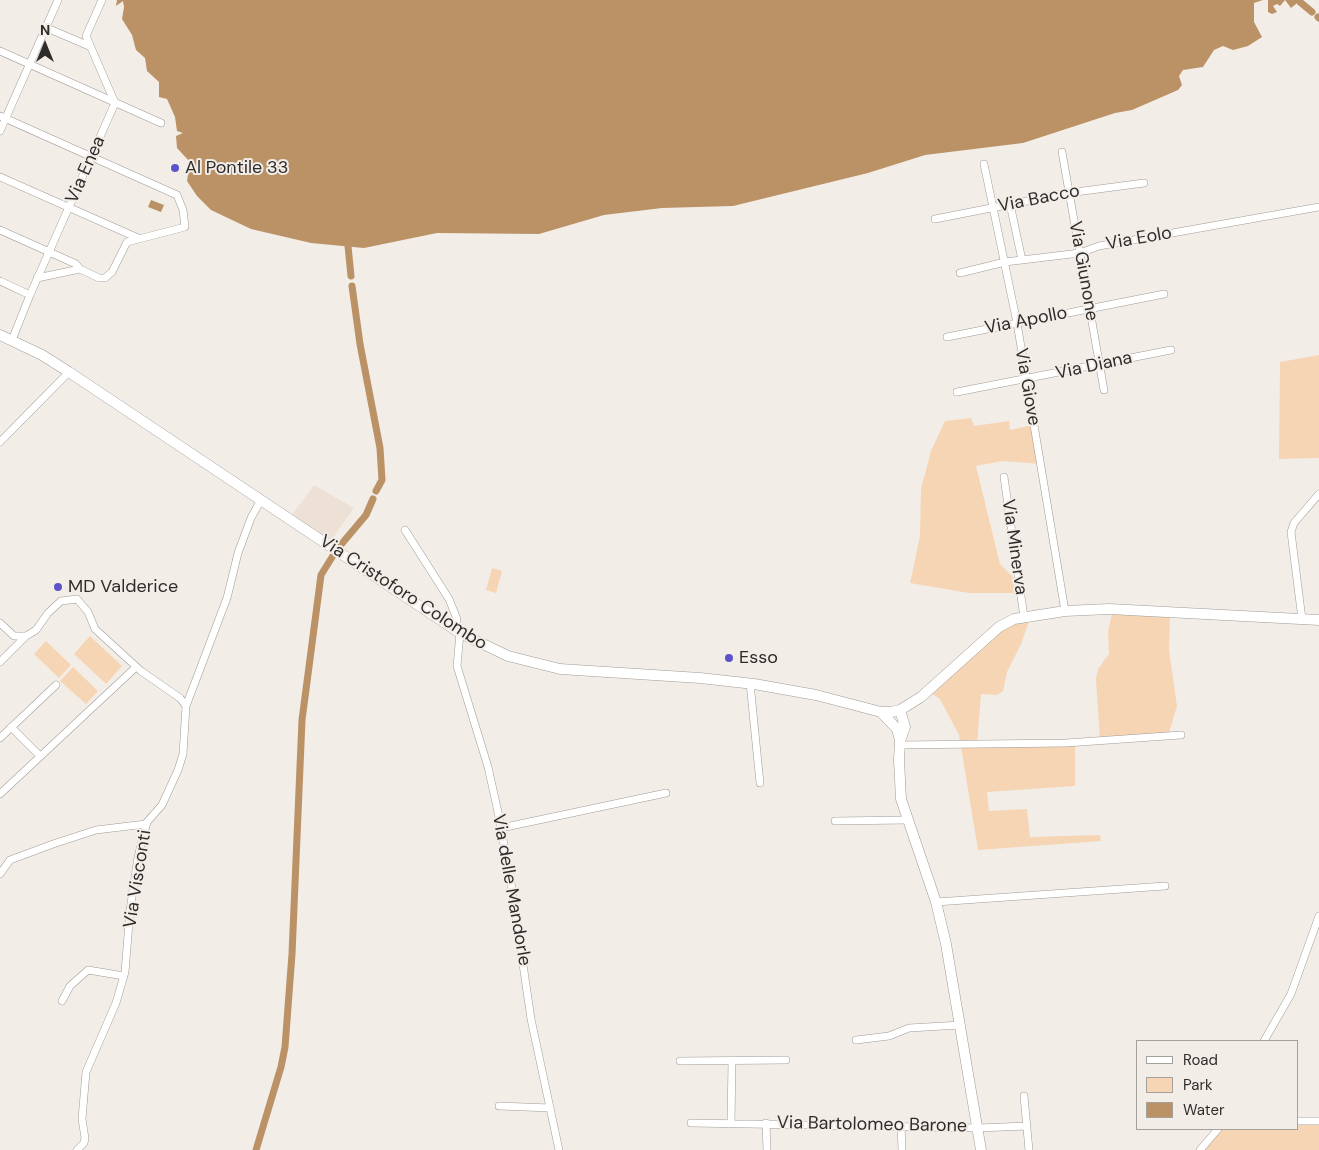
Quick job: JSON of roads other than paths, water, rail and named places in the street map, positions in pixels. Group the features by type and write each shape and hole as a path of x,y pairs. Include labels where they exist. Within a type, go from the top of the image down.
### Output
{"main road":[{"name":"Via Cristoforo Colombo","path":"0,335 69,372 458,631 508,656 560,669 750,683 816,695 881,712 900,710"},
{"path":"981,1150 946,944 936,902 907,820 899,779 900,710 921,697 999,627 1014,619 1066,611 1113,609 1319,620"},
{"path":"901,728 921,697"},
{"path":"881,712 901,728"}],"street":[{"path":"0,131 3,117 30,64 58,0"},
{"path":"102,0 86,36 89,46 114,95 115,103"},
{"path":"46,28 89,46"},
{"path":"0,51 160,123"},
{"name":"Via Enea","path":"12,340 37,278 115,103"},
{"path":"0,230 76,264 80,269 99,278 105,278 112,272 128,242 185,227 183,210 178,194 3,117"},
{"name":"Via Giunone","path":"1062,152 1104,390"},
{"name":"Via Giove","path":"984,164 1017,324 1025,380 1066,611"},
{"path":"0,177 138,238"},
{"name":"Via Bacco","path":"935,218 1068,192 1144,183"},
{"path":"1010,204 1022,260"},
{"name":"Via Eolo","path":"960,273 1005,262 1080,253 1099,246 1319,207"},
{"path":"37,278 80,269"},
{"path":"0,281 30,295"},
{"name":"Via Apollo","path":"947,337 1164,294"},
{"name":"Via Diana","path":"958,392 1171,350"},
{"path":"0,442 69,372"},
{"name":"Via Minerva","path":"1004,477 1024,617"},
{"path":"1302,619 1291,532 1294,523 1319,494"},
{"name":"Via Visconti","path":"77,1150 84,1143 82,1119 86,1072 116,1003 124,976 130,910 146,824 162,805 178,770 183,754 186,706 227,598 238,553 251,518 261,500"},
{"name":"Via delle Mandorle","path":"405,530 449,600 457,619 457,666 488,767 501,828 531,1019 559,1150"},
{"path":"0,662 26,636 36,630 48,613 61,601 77,599 88,612 95,629 136,667 180,698 186,706"},
{"path":"0,623 14,636 26,636"},
{"path":"0,794 136,667"},
{"path":"750,683 760,783"},
{"path":"0,738 56,685"},
{"path":"11,727 40,756"},
{"path":"900,743 1066,743 1180,735"},
{"path":"501,828 666,793"},
{"path":"835,821 907,820"},
{"path":"0,874 10,860 53,844 96,830 146,824"},
{"path":"936,902 1165,886"},
{"path":"1265,1040 1291,994 1319,916"},
{"path":"62,1001 70,986 88,970 124,976"},
{"path":"856,1040 889,1036 909,1028 960,1025"},
{"path":"680,1061 786,1060"},
{"path":"731,1123 732,1061"},
{"path":"1024,1096 1029,1150"},
{"path":"500,1106 550,1108"},
{"path":"1299,1121 1319,1121"},
{"name":"Via Bartolomeo Barone","path":"691,1123 901,1125 978,1128 1027,1126"},
{"path":"766,1123 767,1150"},
{"path":"901,1125 902,1150"},
{"path":"1200,1150 1217,1130"}],"water":[{"path":"117,0 1263,0 1254,3 1254,22 1262,37 1248,46 1233,50 1223,46 1214,50 1203,67 1183,70 1179,76 1182,85 1178,90 1132,110 1115,113 1023,143 925,155 868,173 733,206 662,208 604,215 539,234 437,233 364,248 311,243 251,229 211,210 197,196 187,181 190,162 177,148 176,136 183,133 177,131 175,117 167,99 159,97 159,82 147,71 145,58 136,50 132,35 122,19 123,1 116,6"},
{"path":"1268,0 1285,0 1280,6 1277,4 1273,6 1277,12 1272,14 1268,12"},
{"path":"1285,0 1301,0 1291,8"},
{"path":"151,200 164,205 161,212 148,207"}],"waterway":[{"path":"1300,2 1312,12"},
{"path":"348,246 351,276"},
{"path":"352,286 360,344 380,448 382,480 376,491"},
{"path":"339,547 366,515 373,499"},
{"path":"256,1150 281,1067 285,1047 292,954 302,720 321,575 334,554"}],"place":[{"name":"Al Pontile 33","path":"175,168"},
{"name":"MD Valderice","path":"58,587"},
{"name":"Esso","path":"729,658"}]}
